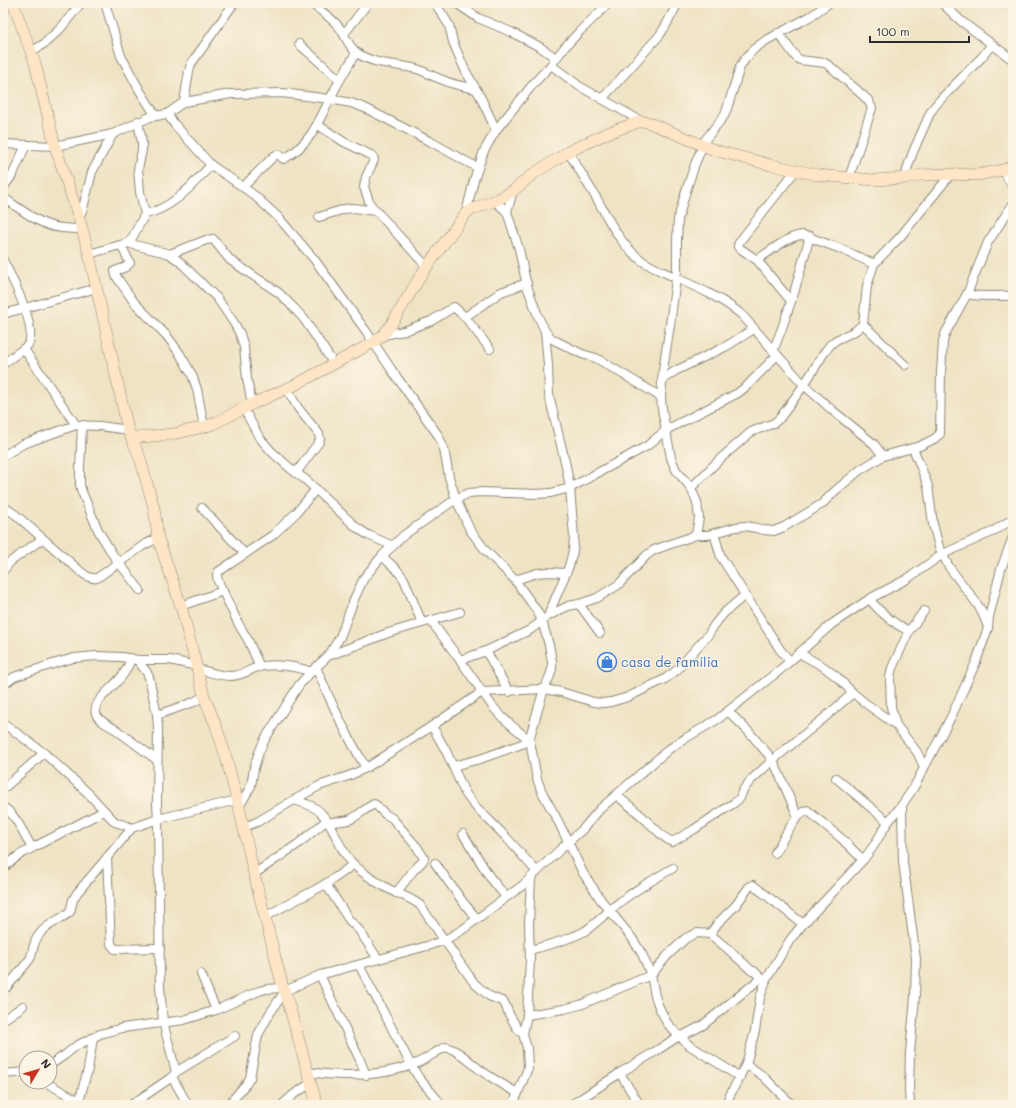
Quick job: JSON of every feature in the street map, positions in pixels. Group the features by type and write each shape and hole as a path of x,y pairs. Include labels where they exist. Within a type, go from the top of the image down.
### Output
{"street":[{"path":"13,3 35,63 55,146 79,218 89,254 130,434 140,458 154,508 158,538 181,606 204,696 226,757 284,990 317,1105"},
{"path":"31,52 45,43 61,28 81,3"},
{"path":"104,3 121,56 140,91 156,116"},
{"path":"184,102 191,64 234,3"},
{"path":"311,3 339,27 356,52 367,58 386,64 417,69 450,83 475,89"},
{"path":"344,34 368,3"},
{"path":"435,3 449,25 453,42 469,78 496,130"},
{"path":"602,99 659,36 678,3"},
{"path":"942,3 961,21 1013,60"},
{"path":"460,4 478,18 511,32 540,47 556,58"},
{"path":"3,456 23,444 79,425 100,426 130,434 173,434 215,423 286,389 374,342 383,335 391,325 423,272 466,213 474,180 484,151 496,130 534,82 551,65 580,31 607,4"},
{"path":"696,535 699,518 697,502 691,488 676,470 671,458 660,397 676,277 678,219 702,145 724,116 744,59 764,40 811,16 825,4"},
{"path":"778,33 796,57 800,60 825,63 831,67 868,100 872,108 849,178"},
{"path":"299,44 340,80"},
{"path":"906,178 907,169 913,152 931,111 982,57 992,44"},
{"path":"243,187 274,156 278,154 284,159 308,140 318,125 330,99 356,52"},
{"path":"551,65 579,86 641,121 650,123 714,150 818,175 874,180 951,174 977,175 1008,168 1013,187"},
{"path":"3,144 55,146 113,134 150,117 167,114 184,102 231,94 282,93 330,99 351,103 365,108 478,168"},
{"path":"167,114 211,166 255,196 278,217 314,259 348,305 438,435 444,449 449,477 456,499 477,540 515,580 536,611 545,619"},
{"path":"466,213 513,191 533,174 568,152 605,134 641,121"},
{"path":"89,254 124,244 131,240 145,214 140,192 138,169 142,143 138,122"},
{"path":"318,125 344,142 373,156 374,160 366,177 364,187 370,204 427,267"},
{"path":"79,218 92,172 113,134"},
{"path":"3,188 13,174 26,145"},
{"path":"568,152 619,237 641,259 653,268 676,277 736,310 804,385 874,444 883,456"},
{"path":"145,214 155,212 174,201 211,166"},
{"path":"791,301 757,260 738,247 738,245 796,170"},
{"path":"691,488 724,455 750,432 774,423 780,418 830,345 855,331 864,324 867,286 874,264 900,237 951,174"},
{"path":"507,212 513,191"},
{"path":"3,197 37,220 50,226 82,229"},
{"path":"494,200 507,212 519,249 527,283 538,316 545,331 552,339 582,354 596,358 660,397"},
{"path":"460,660 486,651 530,630 545,619 568,606 597,598 618,585 646,555 654,550 696,535 708,535 736,527 746,526 774,531 784,527 822,504 848,479 883,456 920,446 934,439 940,434 941,372 945,334 967,294 988,242 1013,204"},
{"path":"319,217 345,209 354,208 376,210"},
{"path":"757,260 782,243 803,235 810,236 874,264"},
{"path":"3,989 7,987 30,959 38,936 46,928 70,912 73,900 77,893 132,828 158,819 238,803 252,786 254,768 265,739 299,685 328,656 340,637 364,578 382,556 404,535 456,499 469,493 537,494 550,493 570,488 647,446 666,430 738,393 748,385 775,353 810,236"},
{"path":"170,254 206,240 213,239 230,260 279,293 294,308 304,319 334,364"},
{"path":"124,244 170,254 216,298 240,334 244,347 248,407 259,437 272,452 306,480 356,527 368,535 393,546"},
{"path":"124,244 130,263 126,267 115,271 116,276 134,302 174,344 184,361 192,375 197,389 204,426"},
{"path":"3,260 17,287 25,308 31,336 29,343 24,349 3,364"},
{"path":"465,317 501,292 527,283"},
{"path":"3,314 97,288"},
{"path":"967,294 973,296 1013,296"},
{"path":"383,335 404,331 431,321 454,307 465,317 490,349"},
{"path":"864,324 905,365"},
{"path":"662,380 682,368 725,347 754,329"},
{"path":"545,331 549,395 570,488 574,537 573,551 569,566 545,619 552,669 544,689 529,741 537,780 583,873 609,911 635,942 642,954 651,975 655,996 667,1023 678,1036 699,1053 740,1077"},
{"path":"24,349 79,425 80,485 85,500 98,530 140,590"},
{"path":"286,389 298,408 319,434 320,439 296,473"},
{"path":"913,448 928,486 935,534 939,547 949,567 981,610 988,628"},
{"path":"260,667 222,591 217,575 221,569 273,535 316,489"},
{"path":"3,506 16,515 86,576 92,579 97,578 144,545 158,538"},
{"path":"202,508 245,554"},
{"path":"58,1060 76,1046 100,1034 122,1028 184,1020 216,1010 259,991 266,989 284,990 320,975 445,940 462,930 523,885 582,830 616,795 669,750 718,719 799,654 832,624 869,599 907,579 943,554 992,532 1013,519"},
{"path":"714,533 721,557 781,651 790,661"},
{"path":"570,1105 585,1102 620,1073 678,1036 684,1035 703,1025 764,979 790,940 803,924 863,860 888,822 914,787 962,694 976,662 988,628 989,617 1001,569 1013,537"},
{"path":"3,571 6,560 42,539"},
{"path":"382,556 404,579 427,622 460,660 493,707 529,741"},
{"path":"515,580 547,572 566,573"},
{"path":"181,606 222,591"},
{"path":"244,827 257,822 319,786 366,768 482,692 509,692 544,689 603,703 628,697 665,679 677,670 708,635 724,613 745,594"},
{"path":"869,599 886,618 909,631"},
{"path":"578,604 600,633"},
{"path":"896,725 891,707 890,677 892,668 909,631 924,611"},
{"path":"328,656 388,634 460,612"},
{"path":"486,651 509,692"},
{"path":"799,654 824,667 838,677 853,693 896,725 918,752 924,767"},
{"path":"3,685 14,677 56,663 74,658 97,656 170,660 197,667 217,675 233,676 240,675 260,667 269,666 314,669"},
{"path":"134,659 146,671 157,715 160,986 163,1022 174,1075 188,1105"},
{"path":"134,659 124,674 102,697 95,709 96,715 104,723 157,760"},
{"path":"314,669 325,688 348,737 366,768"},
{"path":"616,795 637,812 659,834 672,842 734,803 740,798 743,790 751,780 853,693"},
{"path":"157,715 194,702 204,696"},
{"path":"878,713 886,711 891,707"},
{"path":"728,711 749,732 773,760 798,817"},
{"path":"3,723 44,753 88,793 114,822 132,828"},
{"path":"432,726 439,736 465,793 474,806 510,841 534,875 528,924 530,950 527,1014 523,1034 527,1048 528,1068 513,1105"},
{"path":"453,766 480,759 529,741"},
{"path":"918,752 933,750"},
{"path":"3,789 44,753"},
{"path":"836,778 888,822"},
{"path":"294,800 312,806 321,812 328,821 339,843 353,864 386,888 414,900 420,905 474,983 490,996 504,1002 517,1028 523,1034"},
{"path":"254,874 298,844 328,821 346,821 374,804 392,818 417,847 424,858 396,893"},
{"path":"902,805 903,862 916,959 915,997 910,1053 910,1105"},
{"path":"3,806 14,817 32,848"},
{"path":"775,853 798,817 807,810 842,839 863,860"},
{"path":"3,868 18,856 32,848 104,812"},
{"path":"463,834 489,876 506,897"},
{"path":"107,857 111,944 116,949 160,948"},
{"path":"435,862 477,919"},
{"path":"265,917 326,884 346,871 353,864"},
{"path":"530,950 574,936 592,927 609,911 651,881 673,868"},
{"path":"326,884 349,920 359,930 378,959"},
{"path":"710,934 752,885 757,887 803,924"},
{"path":"527,1014 558,1010 580,1005 651,975 668,955 686,938 697,933 710,934 764,979"},
{"path":"359,965 411,1065 440,1105"},
{"path":"201,974 216,1010"},
{"path":"320,975 366,1075"},
{"path":"725,1105 746,1064 755,1031 764,979"},
{"path":"228,1105 250,1078 258,1035 284,990"},
{"path":"3,1020 23,1006"},
{"path":"131,1105 174,1075 235,1036"},
{"path":"57,1090 79,1103 88,1070 93,1038"},
{"path":"282,1105 310,1078 332,1075 366,1075 394,1071 424,1060 446,1047 461,1055 483,1072 518,1092"},
{"path":"746,1064 763,1076 791,1104"},
{"path":"3,1074 18,1073"},
{"path":"620,1073 640,1105"}],"place":[{"name":"casa de família","path":"607,662"}]}
